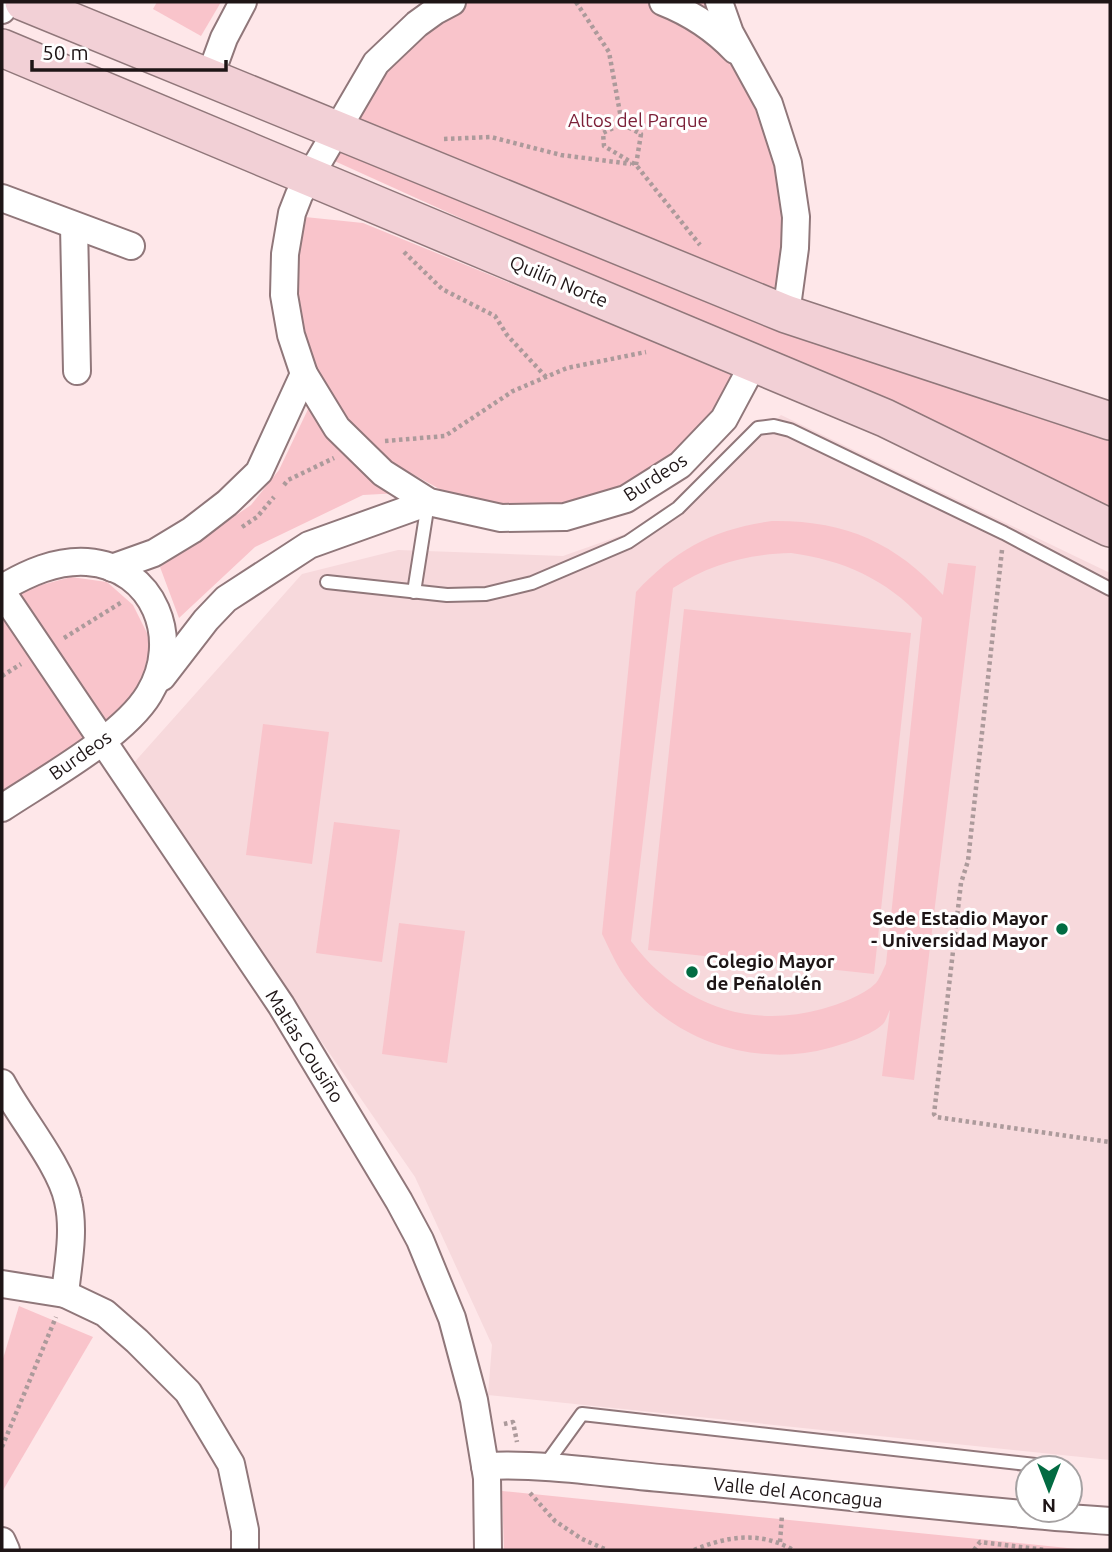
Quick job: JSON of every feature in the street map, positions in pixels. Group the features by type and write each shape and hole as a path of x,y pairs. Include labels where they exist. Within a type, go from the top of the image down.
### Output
{"street":[{"path":"2,10 5,2"},
{"path":"24,2 786,314 1110,421"},
{"path":"209,79 224,38 243,2"},
{"path":"338,129 376,63 417,24 435,10 452,2"},
{"path":"663,2 708,25 733,48 757,79"},
{"path":"719,2 730,33 757,79 781,134 794,196 795,248 786,314"},
{"name":"Quilín Norte","path":"2,48 885,418 1110,528"},
{"name":"Burdeos","path":"338,129 299,195 292,214 285,254 284,295 290,335 304,374 337,428 383,473 429,502 501,518 513,518 565,517 626,499 680,465 724,419 754,363"},
{"path":"2,198 131,246"},
{"path":"75,226 77,371"},
{"name":"Burdeos","path":"112,568 154,553 192,530 227,503 259,472 304,374"},
{"name":"Burdeos","path":"2,808 118,728 226,599 309,545 429,502"},
{"name":"Burdeos","path":"2,590 34,571 64,563 90,562 112,568 143,589 150,597 161,621 164,636 163,661 150,693"},
{"name":"Matías Cousiño","path":"2,590 281,1005 420,1240 452,1318 474,1400 485,1466 488,1550"},
{"path":"3,1087 55,1169 68,1200 70,1235 65,1294"},
{"path":"2,1284 65,1294 105,1313 188,1392 231,1464 245,1530 245,1550"},
{"name":"Valle del Aconcagua","path":"485,1466 543,1468 785,1489 985,1512 1014,1512"},
{"name":"Valle del Aconcagua","path":"1084,1514 1110,1521"},
{"path":"2,1541 6,1550"}],"lane":[{"path":"327,582 447,596 486,594 532,583 628,542 678,508 758,428 774,426 790,430 1003,533 1110,589"},
{"path":"414,592 429,502"},
{"path":"543,1468 582,1414 1014,1463"}],"path":[{"path":"576,2 609,52 622,124"},
{"path":"622,124 641,134 636,165"},
{"path":"622,124 603,132 604,146 636,165 707,255"},
{"path":"434,140 459,136 491,137 561,155 636,165"},
{"path":"382,441 445,436 513,391 567,368 648,352"},
{"path":"1003,533 968,861 961,883 934,1114 936,1117 1110,1142"},
{"path":"2,1447 65,1294"},
{"path":"694,1550 714,1542 749,1536 780,1542 793,1550"},
{"path":"974,1550 980,1542 1046,1550"}],"shaded area":[{"name":"Colegio Mayor de Peñalolén","path":"781,415 1110,573 1110,1460 1084,1457 1084,1454 1053,1454 488,1395 492,1345 415,1177 131,766 302,574 398,550 563,556 679,515"}],"green space":[{"path":"157,2 221,2 201,36 153,9"},
{"name":"Altos del Parque","path":"454,2 714,2 752,82 788,196 776,307 331,120 356,72"},
{"path":"334,146 1110,428 1110,512 330,159"},
{"path":"305,217 363,223 733,374 713,411 672,455 620,486 562,503 502,505 443,491 391,462 347,420 316,368 303,332 297,294 298,255"},
{"path":"310,405 400,493 363,495 255,547 179,618 160,567 251,505 279,470"},
{"path":"772,521 798,522 845,530 887,548 906,561 943,595 948,563 976,566 914,1080 882,1076 890,1010 884,1023 872,1032 829,1048 774,1055 718,1045 668,1020 647,1002 624,976 602,934 636,592 666,564 697,543 732,529","holes":["791,553 846,566 878,582 894,592 922,618 886,964 871,988 836,1005 794,1015 741,1013 716,1006 670,981 649,963 631,941 673,588 715,567 744,558"]},
{"path":"71,577 107,582 133,605 151,641 141,685 95,733 2,791 2,598"},
{"path":"684,609 911,633 874,974 648,950"},
{"path":"263,724 329,732 312,864 246,855"},
{"path":"334,822 400,830 382,962 316,953"},
{"path":"399,923 465,931 447,1063 382,1054"},
{"path":"19,1306 93,1337 2,1492 2,1362"},
{"path":"502,1491 1087,1550 504,1550"}],"place":[{"name":"Sede Estadio Mayor - Universidad Mayor","path":"1062,929"},
{"name":"Colegio Mayor de Peñalolén","path":"692,972"}]}
